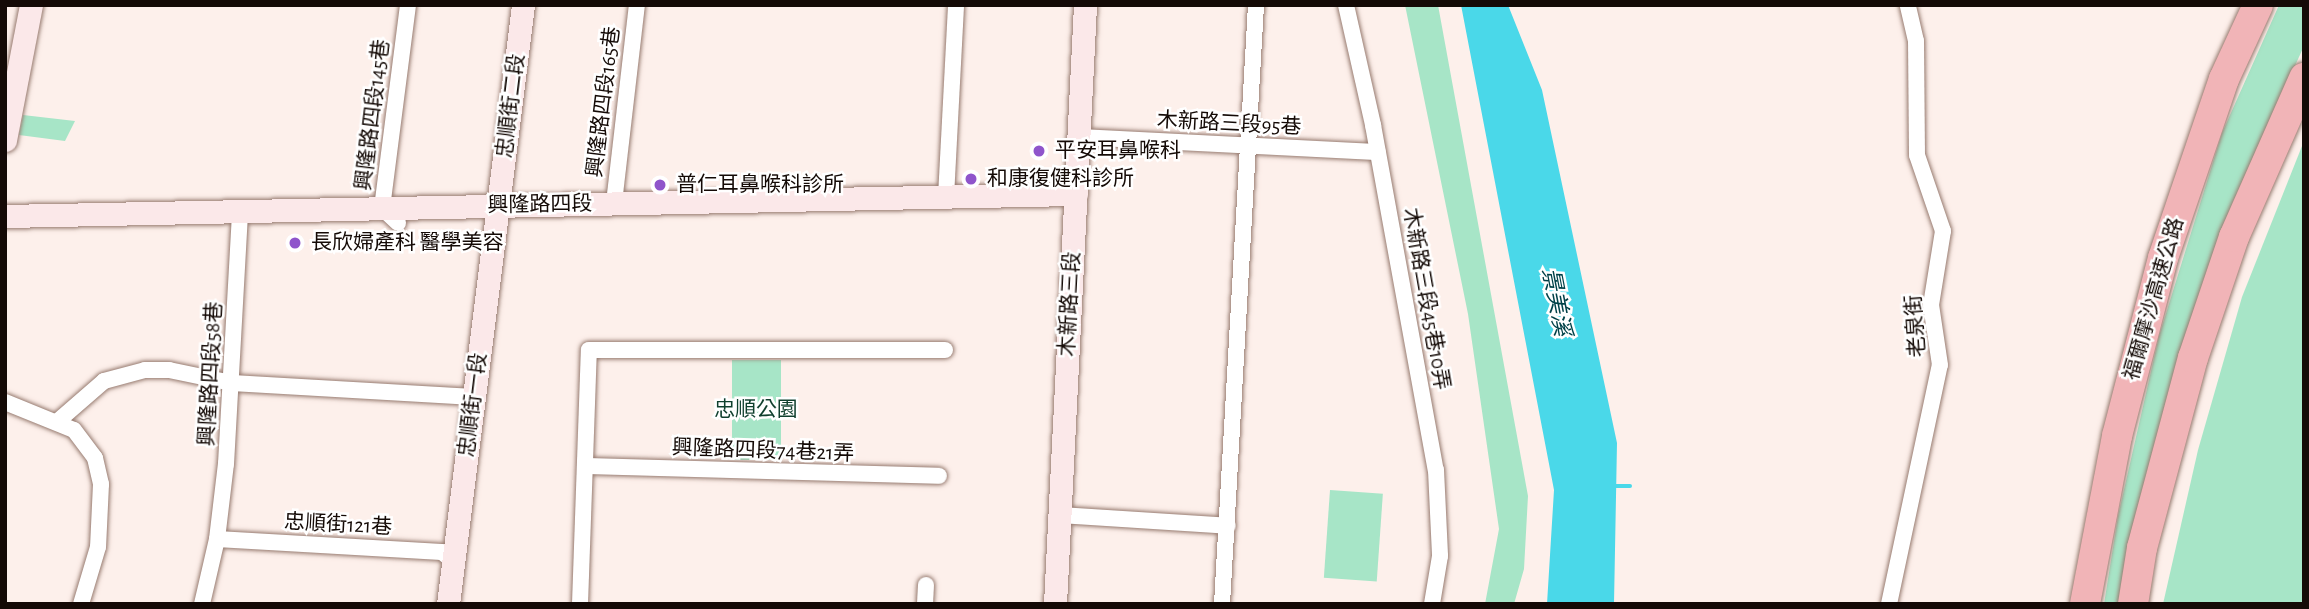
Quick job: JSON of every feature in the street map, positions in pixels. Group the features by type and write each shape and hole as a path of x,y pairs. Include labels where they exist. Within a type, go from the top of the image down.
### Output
{"highway":[{"name":"福爾摩沙高速公路","path":"2085,604 2117,436 2163,258 2224,79 2259,5"},
{"path":"2133,604 2142,548 2193,358 2234,237 2304,78"}],"main road":[{"path":"5,140 32,5"},
{"name":"忠順街二段","path":"498,213 523,5"},
{"name":"木新路三段","path":"1055,604 1085,5"},
{"name":"興隆路四段","path":"498,213 614,203 946,197 1075,201"},
{"name":"興隆路四段","path":"5,216 390,216 1075,201"},
{"name":"忠順街一段","path":"448,604 498,213"},
{"name":"興隆路四段","path":"5,230 240,218"}],"street":[{"name":"興隆路四段145巷","path":"390,216 408,5"},
{"name":"興隆路四段165巷","path":"614,203 637,5"},
{"path":"946,197 956,5"},
{"path":"1222,604 1256,5"},
{"name":"木新路三段45巷10弄","path":"1346,5 1378,152 1436,470 1440,556 1432,604"},
{"name":"老泉街","path":"1889,604 1940,365 1931,305 1943,231 1917,155 1916,41 1908,5"},
{"name":"木新路三段95巷","path":"1079,137 1378,152"},
{"name":"興隆路四段58巷","path":"202,604 217,539 232,383 240,218"},
{"path":"580,604 589,350 945,350"},
{"path":"58,421 90,389 128,373 169,370 232,383 474,397"},
{"path":"5,402 58,421 88,443 101,484 98,547 81,604"},
{"name":"興隆路四段74巷21弄","path":"586,467 939,475"},
{"path":"1060,515 1228,526"},
{"name":"忠順街121巷","path":"217,539 442,552 453,561"},
{"path":"925,604 926,585"}],"green space":[{"path":"1405,5 1438,5 1528,496 1524,569 1514,604 1485,604 1499,529 1468,314"},
{"path":"2279,5 2304,5 2304,46 2232,204 2209,273 2124,604 2104,604 2118,516 2159,336 2222,133"},
{"path":"23,115 75,121 65,141 19,135"},
{"path":"2304,141 2304,604 2163,604 2198,450 2242,297"},
{"name":"忠順公園","path":"732,360 781,360 781,460 732,460"},
{"path":"1330,490 1383,494 1377,581 1324,578"}],"water":[{"name":"景美溪","path":"1461,5 1508,5 1542,90 1617,443 1614,604 1547,604 1554,490"}],"waterway":[{"path":"1613,486 1630,486"}],"place":[{"name":"平安耳鼻喉科","path":"1039,151"},
{"name":"和康復健科診所","path":"971,179"},
{"name":"普仁耳鼻喉科診所","path":"660,185"},
{"name":"長欣婦產科 醫學美容","path":"295,243"}]}
